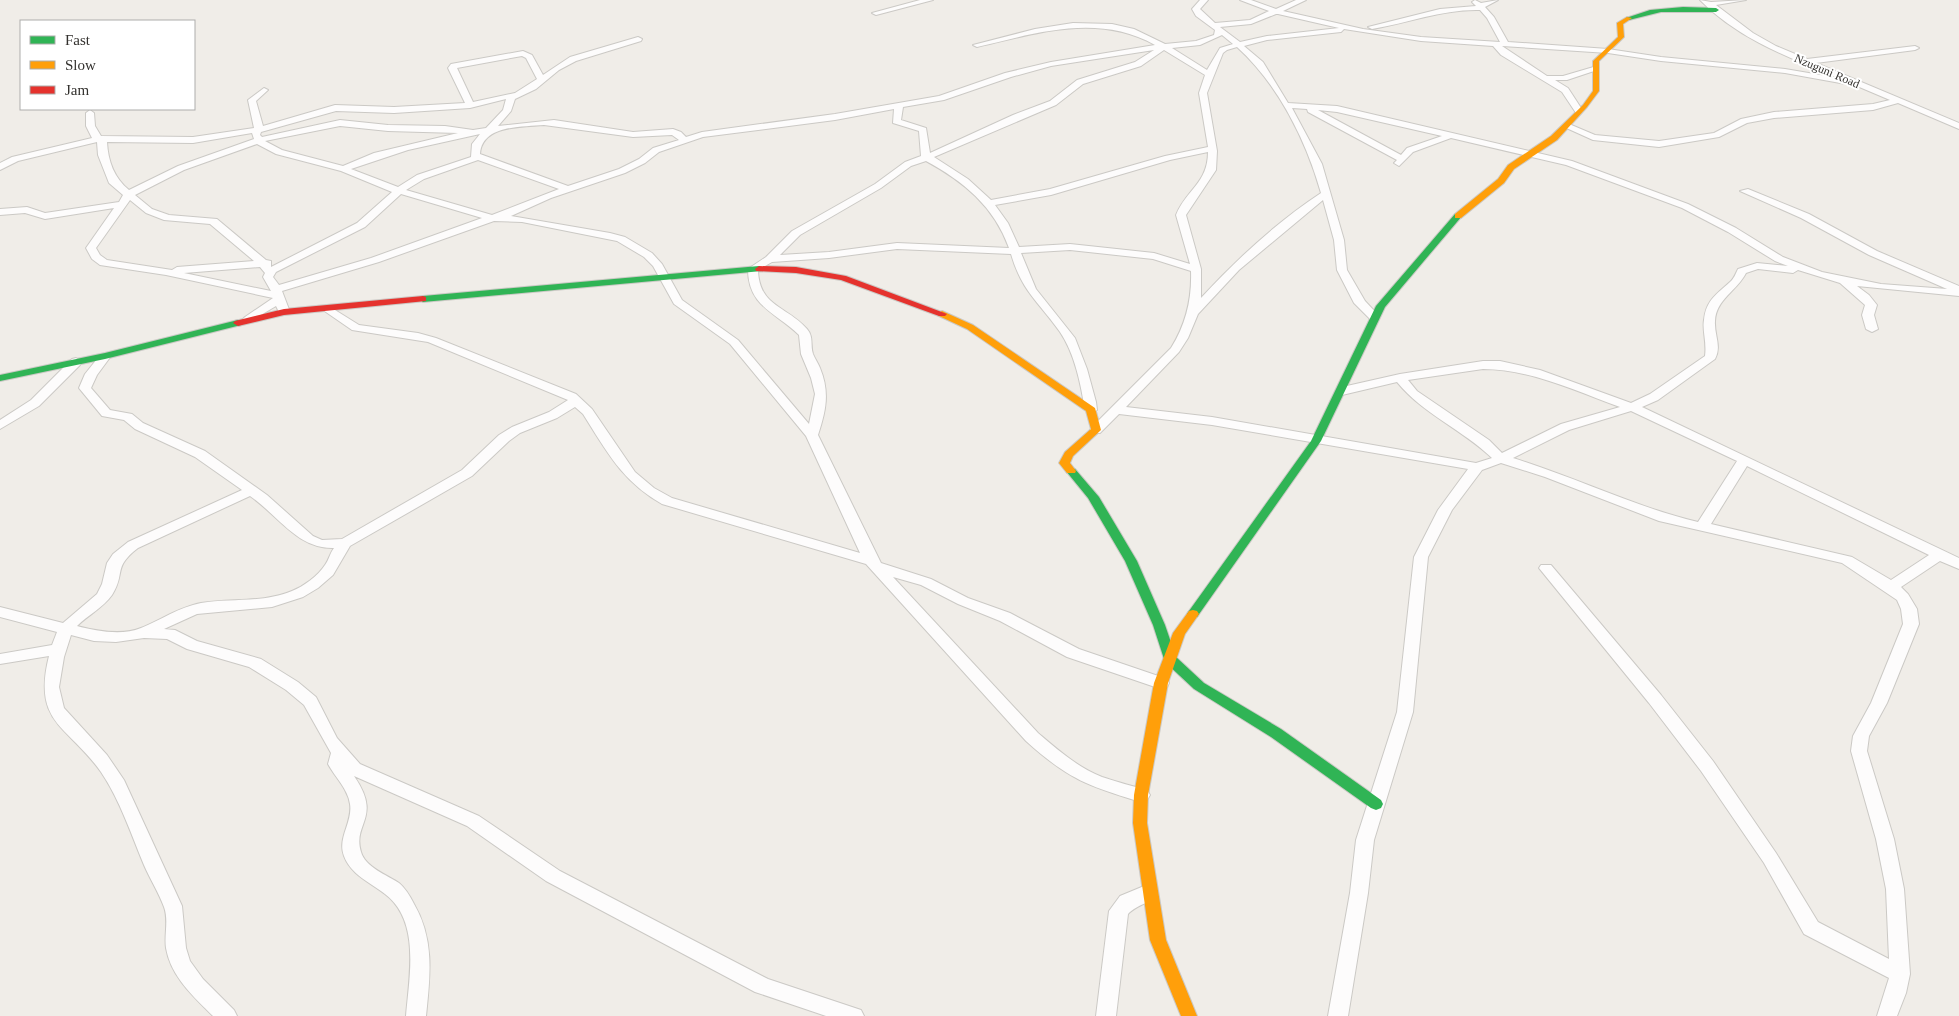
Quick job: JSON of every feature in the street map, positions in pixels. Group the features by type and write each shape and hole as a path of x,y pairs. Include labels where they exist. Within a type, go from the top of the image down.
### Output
{"street":[{"path":"876,13 929,0"},
{"path":"1204,0 1196,10 1260,64 1286,105 1317,164 1339,240 1342,270 1360,302 1374,317"},
{"path":"1244,0 1278,12 1352,29 1422,38 1608,51 1661,59 1785,71 1856,84"},
{"path":"1215,27 1247,23 1278,12 1302,0"},
{"path":"1473,0 1493,22 1504,44"},
{"path":"1376,804 1276,733 1199,686 1170,659 1159,625 1128,556 1093,497 1064,463 1069,454 1118,410 1175,350 1181,342 1192,314 1198,293 1196,269 1180,214 1191,198 1207,181 1211,168 1212,149 1203,95 1208,74 1221,50 1238,44 1267,38 1394,25 1465,8 1481,7 1494,0"},
{"path":"1189,1016 1158,940 1149,892 1140,824 1141,795 1161,683 1179,633 1316,441 1342,391 1374,317 1408,272 1456,217 1502,181 1507,170 1554,138 1596,91 1597,78 1594,68 1598,58 1608,51 1620,38 1620,23 1634,14 1742,0"},
{"name":"Nzuguni Road","path":"1710,5 1762,42 1856,84 1959,126"},
{"path":"977,45 1052,29 1095,24 1131,31 1163,46 1208,74"},
{"path":"249,319 278,295 631,167 656,150 684,140 708,133 835,117 899,104 941,98 1008,75 1051,64 1105,53 1202,42 1218,36 1215,27"},
{"path":"278,295 166,272 100,262 91,248 129,194 181,168 220,156 258,135 335,108 386,111 470,105 514,95 542,81 556,68 573,59 638,39"},
{"path":"1495,44 1504,53 1565,90 1579,111"},
{"path":"753,269 770,259 789,239 807,226 878,186 908,164 953,148 1016,117 1053,103 1070,88 1087,79 1138,64 1157,53 1163,46"},
{"path":"1806,62 1915,48"},
{"path":"470,105 454,66 523,53 529,57 542,81"},
{"path":"1543,78 1564,78 1594,68"},
{"path":"258,135 259,125 252,100 264,90"},
{"path":"476,156 476,144 507,110 514,95"},
{"path":"1566,126 1593,137 1660,144 1716,135 1744,121 1774,115 1872,106 1898,101"},
{"path":"899,104 896,121 923,130 926,157"},
{"path":"1286,105 1337,109 1569,163 1661,195 1732,230 1779,259 1818,274 1843,281 1959,291"},
{"path":"1304,106 1351,130 1370,144 1400,161 1410,150 1440,141 1449,136"},
{"path":"90,112 89,129 92,134 103,142 103,155 114,183 157,215 213,221 266,268 284,312"},
{"path":"344,169 349,164 369,158 473,132 545,122 628,134 673,132 684,140"},
{"path":"0,167 15,159 99,139 189,140 258,135 340,123 388,128 445,129 473,132"},
{"path":"258,135 279,152 344,169 397,190 492,218 522,219 615,237 652,258 683,306 734,342 812,435 824,456 873,563 1032,737 1058,760 1097,782 1141,795"},
{"path":"991,203 1051,192 1168,158 1212,149"},
{"path":"166,272 266,268 295,258 363,224 397,190 428,173 476,156 505,169 537,176 567,189"},
{"path":"926,157 958,174 991,203 1016,252 1027,284 1067,332 1088,386 1096,430"},
{"path":"1745,191 1805,216 1873,254 1959,291"},
{"path":"1192,314 1235,268 1306,207 1325,194"},
{"path":"0,212 27,210 37,215 45,216 122,204"},
{"path":"770,259 829,255 897,246 1016,252 1084,248 1154,256 1196,269"},
{"path":"1118,410 1212,421 1316,441 1477,467 1501,459 1565,427 1632,407 1674,384 1711,356 1713,342 1709,321 1716,301 1720,295 1736,283 1742,271 1751,267 1765,266 1818,274"},
{"path":"753,269 752,282 766,304 798,327 806,336 806,352 822,390 823,400 812,435"},
{"path":"0,378 105,356 249,319 284,312 664,279 753,269 796,270 843,278 946,314 970,327 1091,410"},
{"path":"1843,281 1868,300 1871,305 1868,315 1872,329"},
{"path":"327,308 356,328 418,336 432,340 550,387 576,401 588,412 620,463 630,475 649,491 666,501 873,563 931,584 963,601 1005,617 1073,653 1161,683"},
{"path":"105,356 91,374 86,388 106,413 128,417 139,426 166,439 187,446 262,498 308,539 321,544 345,543"},
{"path":"0,425 35,403 76,362"},
{"path":"1342,391 1400,378 1483,365 1500,366 1536,373 1632,407 1959,564"},
{"path":"1400,378 1413,394 1484,443 1501,459 1550,474 1664,518 1847,560 1891,587 1902,597 1909,609 1911,624 1879,704 1861,736 1859,750 1885,839 1895,889 1900,974 1896,993 1887,1016"},
{"path":"144,633 176,616 201,608 271,602 309,588 331,567 336,552 345,543 467,473 504,438 516,430 553,415 576,401"},
{"path":"1702,527 1744,460"},
{"path":"1338,1016 1359,893 1365,840 1405,712 1421,557 1429,537 1450,499 1477,467"},
{"path":"227,1016 184,970 176,949 176,916 173,906 108,769 67,724 52,699 51,687 67,628 106,592 112,565 124,551 250,491"},
{"path":"1891,587 1939,555"},
{"path":"1546,568 1655,699 1707,766 1770,858 1811,928 1900,974"},
{"path":"0,612 26,620 104,637 126,637 144,633 170,634 192,645 255,663 292,686 310,701 339,753 362,773 489,830 552,876 762,986 854,1016"},
{"path":"0,659 25,653 60,649"},
{"path":"339,753 337,764 357,796 359,804 360,813 351,841 352,854 363,869 399,895 417,926 421,956 416,1016"},
{"path":"1106,1016 1119,911 1127,902 1149,892"}],"traffic: fast":[{"path":"1629,18 1661,10 1716,10"},
{"path":"1193,614 1316,441 1381,306 1458,216"},
{"path":"423,299 759,269"},
{"path":"0,378 105,356 238,323"},
{"path":"1071,471 1093,497 1131,561 1159,625 1170,659 1199,686 1276,733 1376,804"}],"traffic: slow":[{"path":"1458,216 1501,181 1511,167 1554,138 1585,106 1596,91 1596,61 1621,37 1620,23 1629,18"},
{"path":"942,314 970,327 1091,410 1096,430 1069,454 1064,463 1071,471"},
{"path":"1189,1016 1158,940 1140,823 1141,795 1161,683 1179,633 1193,614"}],"traffic: jam":[{"path":"759,269 796,270 843,278 942,314"},
{"path":"238,323 284,312 423,299"}]}
